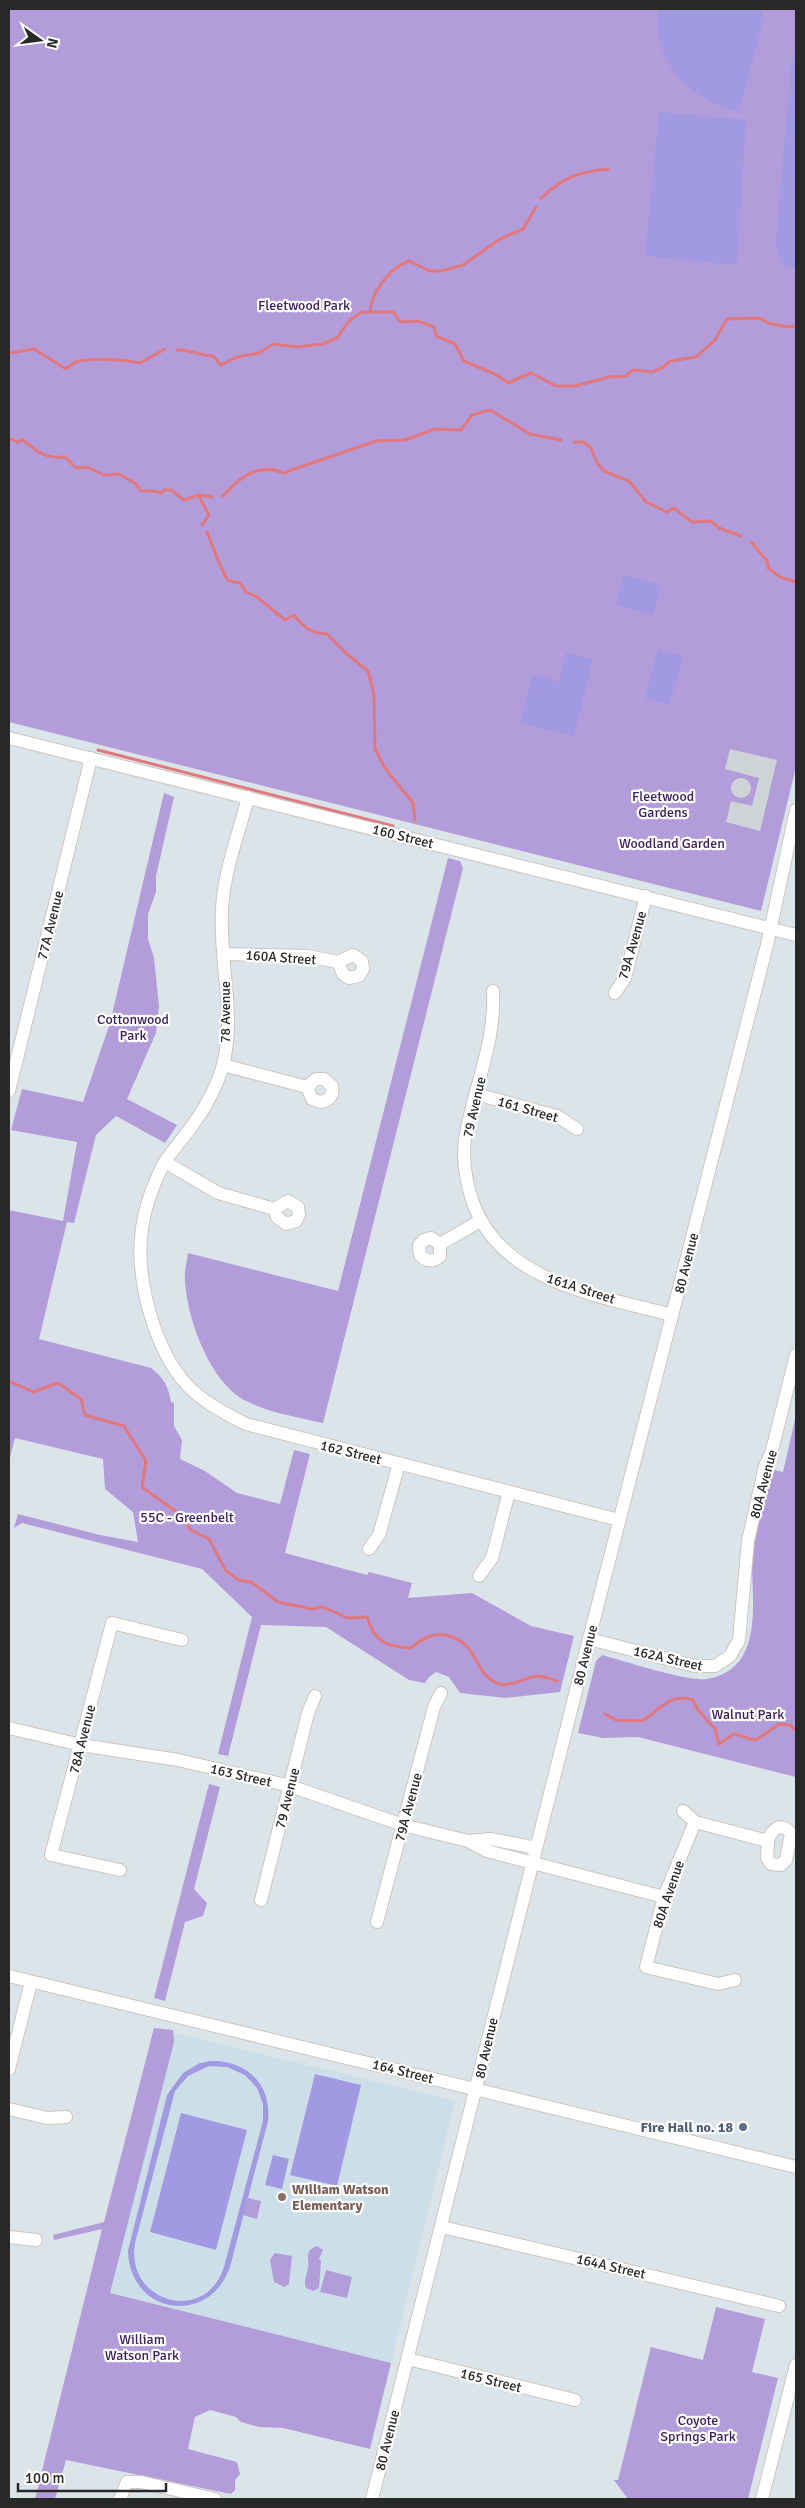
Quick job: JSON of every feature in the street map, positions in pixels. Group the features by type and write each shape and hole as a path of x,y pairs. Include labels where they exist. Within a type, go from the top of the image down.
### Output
{"street":[{"name":"160 Street","path":"9,738 796,935"},
{"name":"77A Avenue","path":"9,1091 90,758"},
{"name":"78 Avenue","path":"146,1297 141,1277 140,1236 149,1200 165,1162 201,1113 223,1065 228,1029 222,925 223,897 248,797"},
{"name":"80 Avenue","path":"372,2499 619,1520 771,928 796,810"},
{"name":"79A Avenue","path":"615,993 625,978 646,896"},
{"name":"160A Street","path":"224,954 307,956 338,962"},
{"name":"79 Avenue","path":"480,1221 468,1188 464,1156 476,1094 494,1023 493,991"},
{"path":"223,1065 307,1087"},
{"name":"161 Street","path":"476,1094 557,1116 577,1128"},
{"path":"165,1162 218,1193 274,1209"},
{"name":"161A Street","path":"480,1221 513,1256 543,1276 580,1290 672,1315"},
{"path":"440,1244 480,1221"},
{"name":"162 Street","path":"146,1297 165,1351 186,1384 231,1417 260,1429 619,1520"},
{"name":"80A Avenue","path":"742,1614 748,1540 765,1466 770,1454 796,1356"},
{"path":"369,1549 379,1535 399,1464"},
{"path":"479,1576 492,1558 509,1492"},
{"name":"162A Street","path":"589,1639 695,1666 710,1667 722,1662 736,1648 742,1614"},
{"name":"78A Avenue","path":"120,1870 52,1855 112,1623 182,1640"},
{"name":"79A Avenue","path":"378,1922 434,1707 441,1693"},
{"name":"79 Avenue","path":"261,1900 308,1713 315,1696"},
{"name":"163 Street","path":"9,1728 81,1745 178,1760 290,1786 403,1825 468,1841 487,1851 664,1897"},
{"path":"683,1811 695,1822 768,1841"},
{"name":"80A Avenue","path":"695,1822 664,1897 646,1967 718,1984 736,1980"},
{"name":"163 Street","path":"468,1841 492,1839 536,1848"},
{"name":"164 Street","path":"9,1976 796,2167"},
{"path":"9,2069 31,1982"},
{"path":"9,2110 47,2118 66,2116"},
{"name":"164A Street","path":"442,2227 779,2306"},
{"path":"9,2237 36,2240"},
{"name":"165 Street","path":"408,2359 575,2400"},
{"path":"762,2499 796,2365"},
{"path":"120,2499 126,2482 141,2482 215,2499"}],"shaded area":[{"path":"658,9 760,9 764,17 739,113 704,98 689,88 678,76 668,62 662,47 658,29"},
{"path":"796,46 796,269 781,265 776,243 791,65"},
{"path":"659,112 746,120 737,265 645,256"},
{"path":"623,575 661,585 653,615 616,605"},
{"path":"658,650 683,656 669,705 645,698"},
{"path":"566,652 593,659 574,736 520,723 532,675 559,682"},
{"path":"730,749 777,760 760,831 726,822 731,801 752,806 759,778 725,769"},
{"path":"737,778 745,778 751,784 751,792 745,798 737,798 731,792 731,784"},
{"name":"William Watson Elementary","path":"172,2032 455,2101 391,2363 108,2293"},
{"path":"211,2061 224,2062 245,2070 254,2077 261,2085 266,2096 268,2121 230,2267 220,2286 205,2299 189,2305 172,2306 156,2300 142,2289 132,2273 128,2251 167,2095 183,2073 200,2063","holes":["209,2066 227,2067 245,2075 257,2088 263,2104 263,2121 224,2267 215,2285 201,2296 185,2301 169,2299 154,2292 142,2280 135,2264 135,2243 175,2091 188,2076"]},
{"path":"315,2074 361,2085 337,2186 290,2175"},
{"path":"181,2113 247,2130 216,2250 150,2232"},
{"path":"273,2155 289,2159 282,2189 265,2185"}],"green space":[{"name":"Fleetwood Park","path":"9,9 796,9 796,767 761,911 9,722"},
{"name":"55C - Greenbelt","path":"164,793 174,797 156,876 156,892 148,914 148,939 154,958 159,1006 156,1033 127,1099 177,1125 165,1143 116,1116 96,1135 74,1223 67,1222 39,1339 151,1368 162,1379 167,1387 171,1402 174,1403 174,1426 182,1440 180,1459 205,1471 237,1493 280,1504 294,1450 310,1454 285,1553 367,1575 369,1572 412,1583 408,1598 472,1593 531,1626 574,1636 560,1692 506,1698 460,1693 449,1677 436,1672 425,1683 409,1680 326,1627 261,1625 228,1756 218,1754 252,1617 202,1569 22,1523 14,1528 18,1514 100,1535 138,1542 133,1512 105,1489 103,1459 15,1438 9,1461 9,1210 63,1221 77,1142 11,1130 22,1089 83,1102 110,1023"},
{"path":"448,858 460,861 463,868 323,1423 264,1409 246,1401 233,1392 221,1380 202,1348 195,1330 186,1294 185,1273 188,1253 338,1291"},
{"name":"Walnut Park","path":"796,1415 796,1777 638,1737 603,1738 578,1733 596,1661 602,1655 671,1674 698,1679 707,1679 727,1672 740,1660 748,1644 752,1625 752,1545 757,1518 769,1474 774,1470 783,1472"},
{"path":"209,1784 220,1787 194,1889 207,1903 203,1916 185,1922 165,2001 154,1998"},
{"name":"William Watson Park","path":"154,2028 173,2030 174,2042 110,2293 391,2363 370,2449 283,2428 259,2427 241,2422 236,2417 210,2410 195,2417 188,2449 237,2462 240,2474 235,2480 235,2490 231,2494 66,2460 55,2499 35,2499 102,2229 54,2240 53,2235 104,2222"},
{"path":"248,2198 261,2201 257,2219 243,2215"},
{"path":"317,2246 323,2250 319,2259 321,2261 319,2288 313,2291 306,2288 305,2280 308,2255 310,2250"},
{"path":"275,2253 292,2256 289,2284 284,2287 274,2282 270,2260"},
{"path":"326,2270 352,2277 347,2298 320,2292"},
{"name":"Coyote Springs Park","path":"716,2307 765,2319 752,2372 778,2378 748,2499 628,2499 614,2480 618,2480 651,2347 703,2360"}],"waterway":[{"path":"541,198 564,180 580,174 608,169"},
{"path":"370,311 371,303 378,288 402,264 409,261 430,271 441,271 463,265 500,239 523,229 536,207"},
{"path":"177,350 213,356 221,365 237,357 259,353 273,344 297,347 323,344 337,338 349,321 361,312 393,312 401,322 418,321 434,327 436,336 455,344 464,361 497,375 508,383 531,373 556,386 575,386 609,377 626,376 633,370 652,372 662,368 670,361 696,357 715,340 727,319 760,318 768,323 787,327 796,326"},
{"path":"9,353 34,349 66,369 82,360 98,359 140,363 165,349"},
{"path":"223,496 243,477 258,470 266,469 283,473 376,441 405,440 435,429 461,430 472,415 490,410 530,434 561,440"},
{"path":"9,438 17,442 23,440 47,456 65,457 76,468 87,467 104,475 119,474 136,484 141,491 162,493 164,490 171,490 184,500 199,495 212,497"},
{"path":"574,442 583,442 591,448 597,463 604,471 629,481 646,502 667,512 674,508 692,522 711,521 719,528 741,536"},
{"path":"199,496 209,515 202,525"},
{"path":"207,532 228,580 240,583 246,592 257,597 285,620 294,615 308,629 327,634 368,671 374,695 375,749 385,768 413,803 415,820"},
{"path":"751,542 767,561 768,568 780,577 796,582"},
{"path":"98,750 393,826"},
{"path":"9,1381 33,1392 58,1383 81,1399 85,1415 124,1426 146,1461 142,1487 178,1513 191,1530 209,1539 226,1571 239,1580 251,1582 278,1602 312,1609 323,1607 348,1618 367,1617 370,1626 378,1638 395,1646 411,1648 433,1635 449,1636 459,1640 466,1646 485,1675 500,1684 505,1685 538,1676 557,1681"},
{"path":"605,1714 616,1720 642,1721 671,1700 685,1698 693,1700 698,1710 715,1729 719,1744 734,1734 754,1740 758,1739 779,1724 790,1725 796,1731"}],"place":[{"name":"Fire Hall no. 18","path":"743,2127"},
{"name":"William Watson Elementary","path":"282,2197"}],"park label":[{"name":"Fleetwood Gardens","path":"663,804"},
{"name":"Woodland Garden","path":"672,843"},
{"name":"Cottonwood Park","path":"133,1028"}]}
